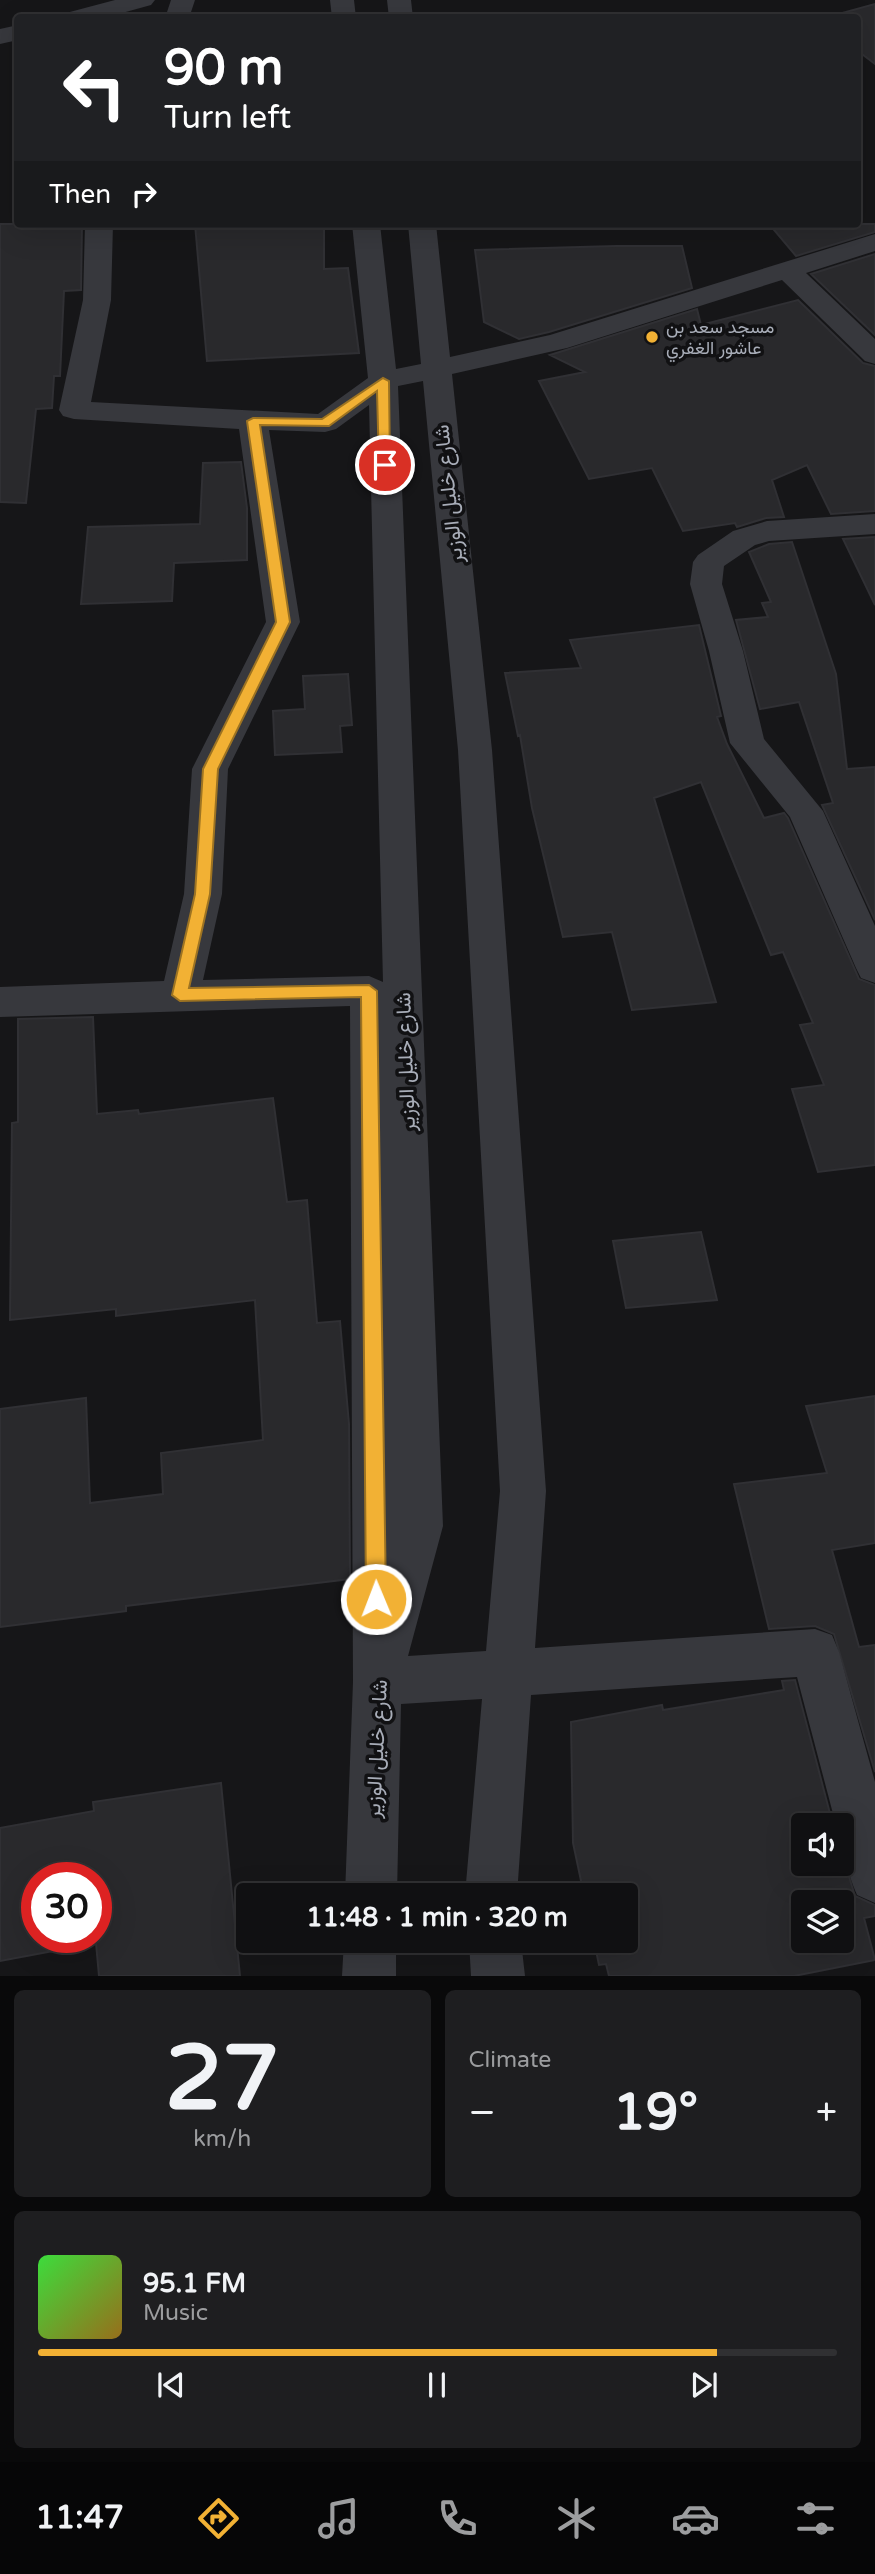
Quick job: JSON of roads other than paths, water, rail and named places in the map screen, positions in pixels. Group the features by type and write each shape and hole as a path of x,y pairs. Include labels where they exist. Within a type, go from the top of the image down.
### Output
{"street":[{"path":"89,14 143,0"},
{"path":"99,228 96,300 74,410 325,423 383,381 557,342 875,242"},
{"name":"شارع خليل الوزير","path":"366,228 383,381 420,1526 377,1682 371,1883"},
{"name":"شارع خليل الوزير","path":"422,228 475,750 523,1491 492,1883"},
{"path":"787,270 875,355"},
{"path":"180,995 203,894 210,769 283,622 253,421"},
{"path":"867,968 805,811 747,743 726,651 706,584 709,562 744,538 767,531 875,524"},
{"path":"0,1003 180,995 369,991 377,1682 815,1652 875,1877"},
{"path":"369,1976 370,1953"},
{"path":"496,1953 498,1976"}],"place":[{"name":"مسجد سعد بن عاشور الغفري","path":"652,337"}]}
